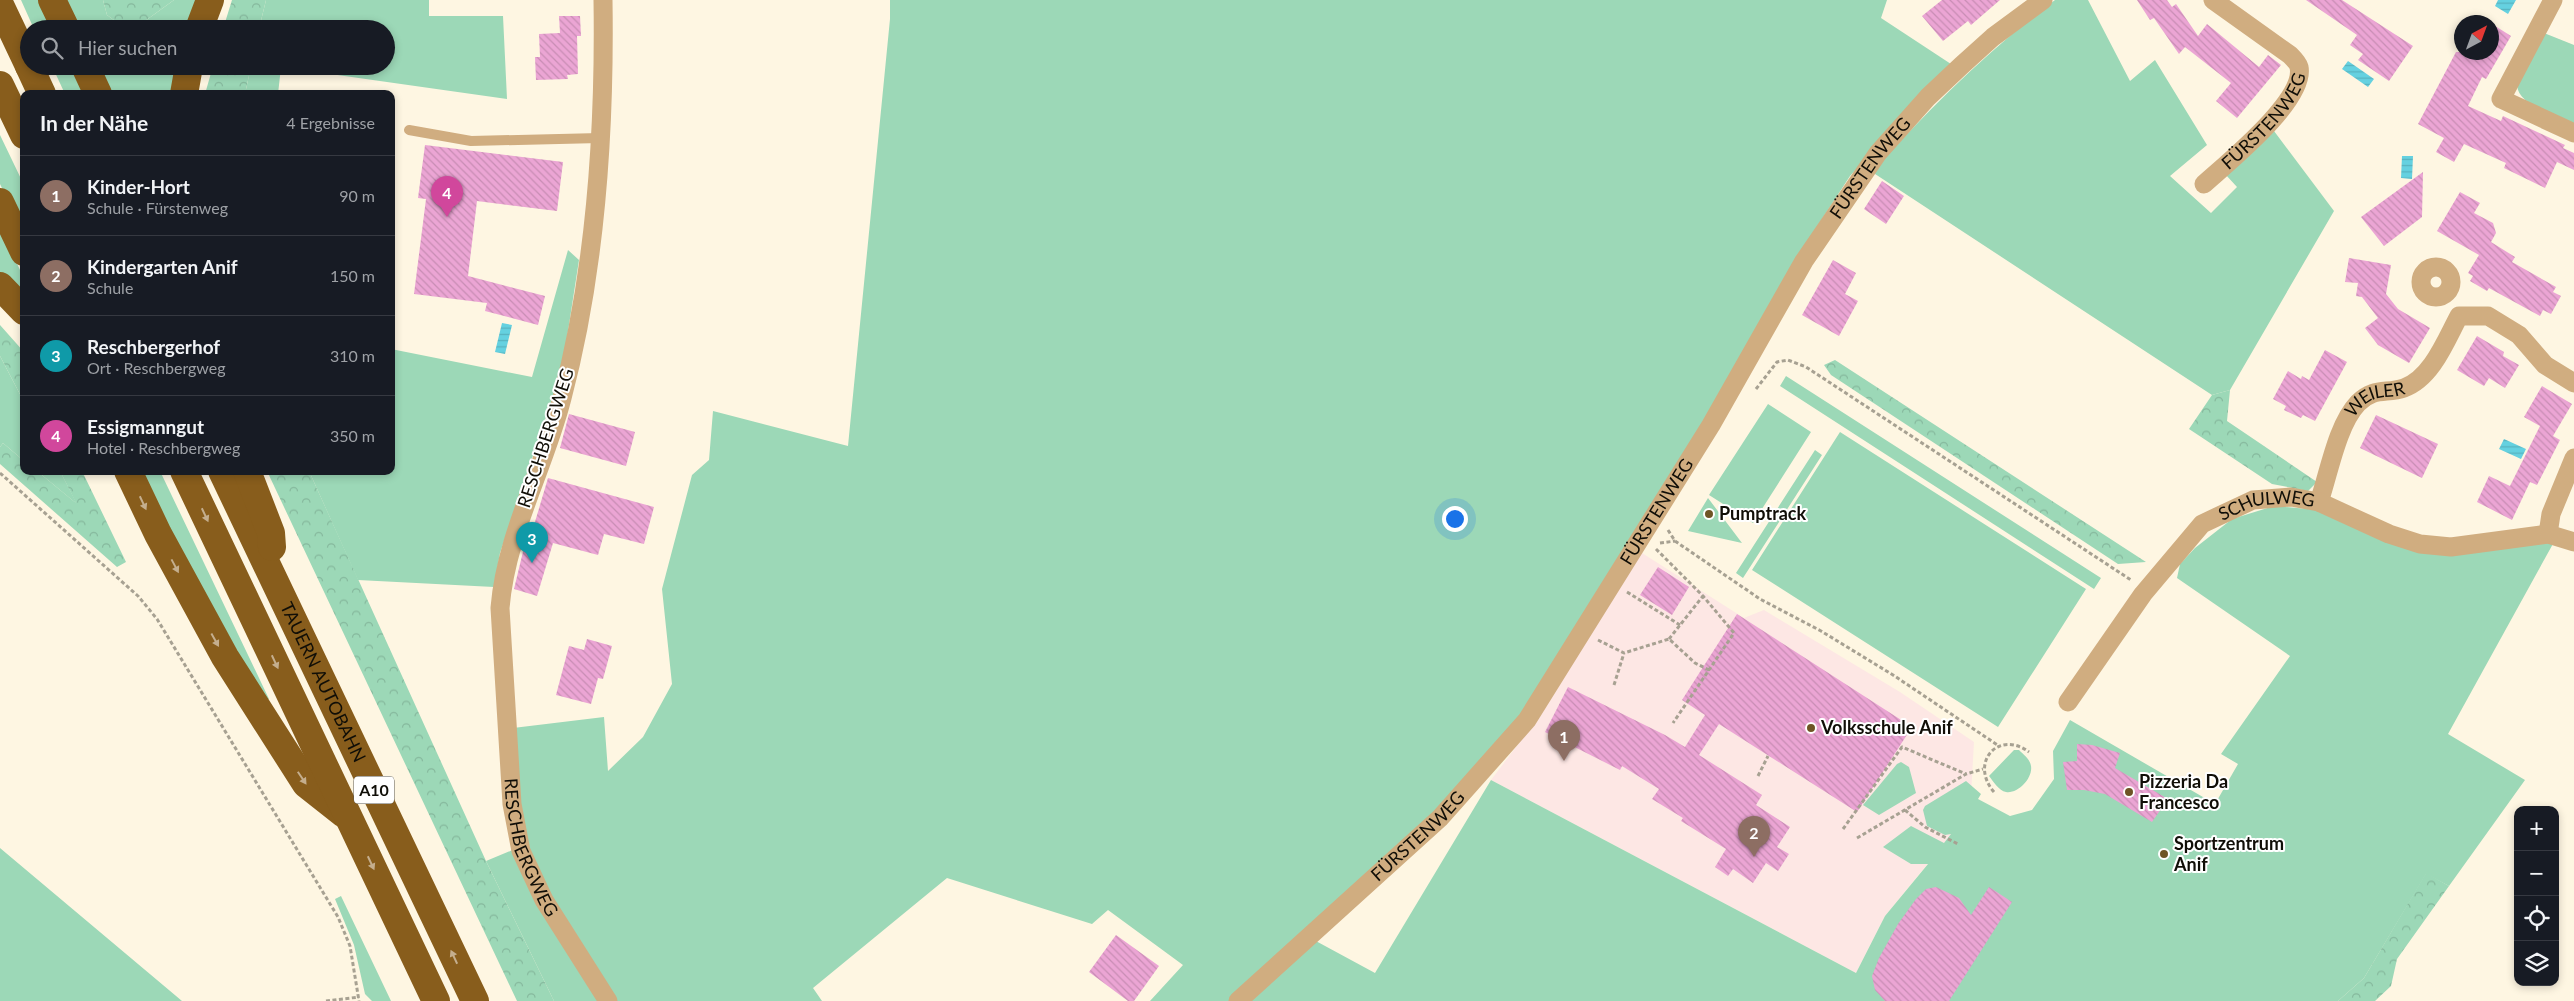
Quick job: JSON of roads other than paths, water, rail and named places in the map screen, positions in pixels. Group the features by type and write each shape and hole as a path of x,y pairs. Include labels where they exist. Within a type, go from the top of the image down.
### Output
{"highway":[{"path":"52,0 62,20"},
{"path":"202,20 210,0"},
{"path":"0,5 20,47"},
{"path":"33,75 40,90"},
{"path":"89,75 96,90"},
{"path":"185,90 187,75"},
{"path":"0,86 20,127"},
{"path":"0,202 20,244"},
{"path":"0,286 20,307"},
{"path":"130,475 162,542 224,657 306,784 350,819"},
{"name":"TAUERN AUTOBAHN","path":"186,475 436,1001"},
{"name":"TAUERN AUTOBAHN","path":"224,475 475,1001"},
{"path":"249,475 272,533 273,578"}],"street":[{"name":"RESCHBERGWEG","path":"603,0 598,188 577,340 562,401 515,533 502,581 500,608 512,804 521,850 544,900 608,1001"},
{"name":"FÜRSTENWEG","path":"1238,1001 1440,818 1527,720 1711,425 1804,260 1878,153 1928,97 1962,65 1993,37 2043,0"},
{"name":"FÜRSTENWEG","path":"2204,184 2268,126 2298,86 2299,67 2290,55 2213,0"},
{"path":"2553,0 2501,99 2574,133"},
{"path":"2444,294 2459,316 2488,316 2519,335 2545,365 2574,383"},
{"name":"WEILER","path":"2319,502 2344,424 2358,403 2374,391 2404,388 2420,378 2436,358 2459,316"},
{"path":"2548,534 2551,514 2574,458"},
{"name":"SCHULWEG","path":"2068,702 2147,590 2202,524 2253,500 2291,497 2319,502 2389,534 2420,544 2451,548 2548,534 2574,542"}],"lane":[{"path":"409,130 471,140 600,138"}],"water":[{"path":"2498,0 2516,0 2508,14 2495,6"},
{"path":"2348,61 2374,79 2368,87 2342,69"},
{"path":"2402,156 2413,156 2412,179 2401,178"},
{"path":"502,323 512,325 505,354 495,352"},
{"path":"2504,439 2526,449 2521,459 2499,449"}],"place":[{"name":"Essigmanngut","path":"447,217"},
{"name":"Pumptrack","path":"1709,514"},
{"name":"Reschbergerhof","path":"532,563"},
{"name":"Volksschule Anif","path":"1811,728"},
{"name":"Kinder-Hort","path":"1564,761"},
{"name":"Pizzeria Da Francesco","path":"2129,792"},
{"name":"Sportzentrum Anif","path":"2164,854"},
{"name":"Kindergarten Anif","path":"1754,857"}]}
